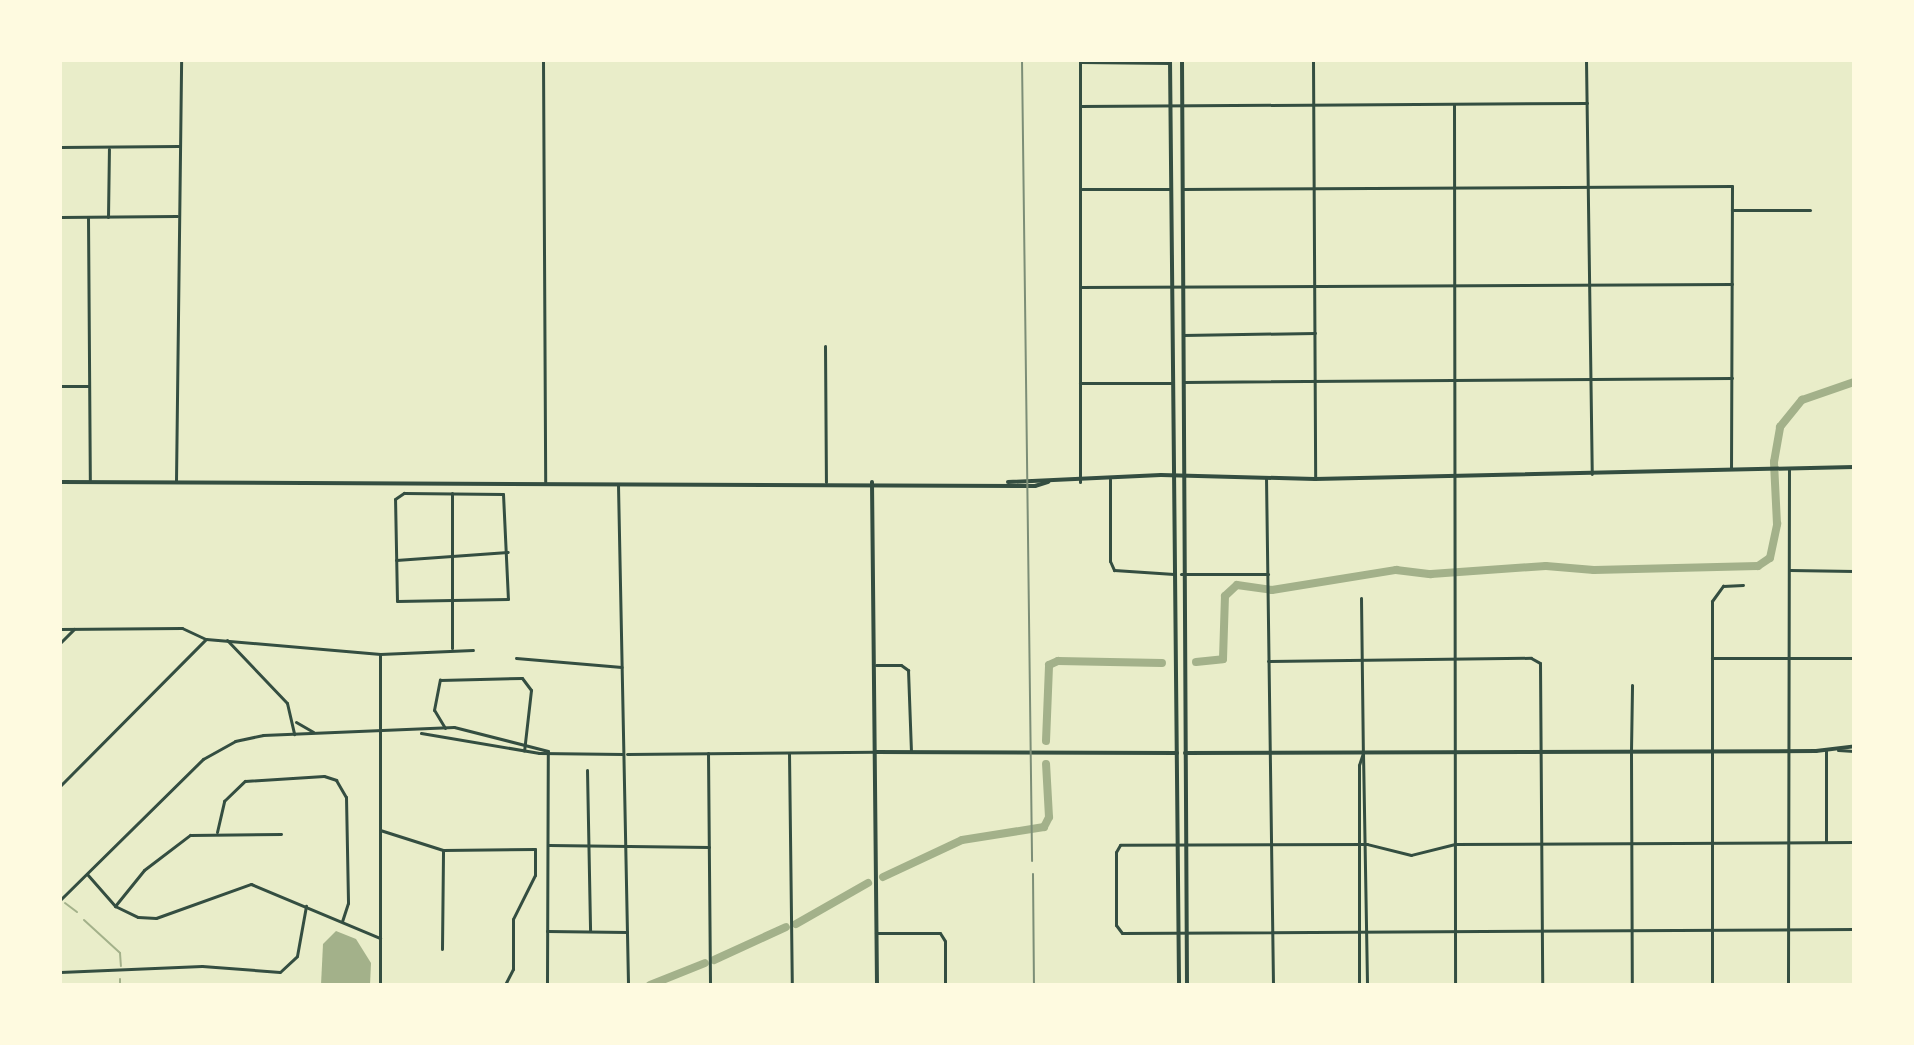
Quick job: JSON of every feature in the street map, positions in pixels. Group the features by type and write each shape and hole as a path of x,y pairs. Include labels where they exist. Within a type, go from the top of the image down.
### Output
{"main road":[{"path":"1182,60 1181,574 1187,985"},
{"path":"1170,62 1179,985"},
{"path":"60,482 1080,482 1173,476 1315,479 1854,467"},
{"path":"872,482 877,985"},
{"path":"875,752 1363,753 1854,749"}],"street":[{"path":"176,481 181,60"},
{"path":"543,60 545,482"},
{"path":"1313,60 1315,479"},
{"path":"1586,60 1592,284 1592,474"},
{"path":"1080,482 1080,61 1170,62"},
{"path":"1080,106 1587,103"},
{"path":"1454,104 1455,985"},
{"path":"60,147 179,146"},
{"path":"108,217 109,147"},
{"path":"1182,189 1732,186 1731,470"},
{"path":"1080,189 1170,189"},
{"path":"1732,210 1810,210"},
{"path":"60,217 177,216"},
{"path":"88,217 90,482"},
{"path":"1080,287 1732,284"},
{"path":"1182,335 1315,333"},
{"path":"825,346 826,482"},
{"path":"1182,382 1732,378"},
{"path":"1080,383 1171,383"},
{"path":"60,386 89,386"},
{"path":"1788,985 1789,469"},
{"path":"1266,477 1273,985"},
{"path":"1110,479 1114,570 1174,574"},
{"path":"618,482 626,754 628,985"},
{"path":"404,493 452,493 503,494 508,599 453,604 401,604 395,597 395,499 404,493"},
{"path":"60,629 182,628 206,639 380,654 447,655 452,648 452,493"},
{"path":"395,560 508,552"},
{"path":"1789,570 1854,571"},
{"path":"1181,574 1268,577"},
{"path":"1712,985 1714,594 1723,586 1743,585"},
{"path":"1361,598 1367,985"},
{"path":"60,643 74,629"},
{"path":"60,786 206,639"},
{"path":"227,640 281,697 294,719 317,733"},
{"path":"452,648 473,650"},
{"path":"380,654 380,985"},
{"path":"516,658 622,667"},
{"path":"1268,661 1531,658 1541,665 1542,985"},
{"path":"1712,658 1854,658"},
{"path":"874,665 901,665 908,670 911,752"},
{"path":"445,728 434,710 440,680 522,678 529,684 524,751"},
{"path":"1632,685 1632,985"},
{"path":"294,719 294,734"},
{"path":"60,900 203,759 248,737 417,732 445,728 487,734 548,751"},
{"path":"417,732 524,751 626,754 875,752"},
{"path":"485,743 487,734"},
{"path":"1826,750 1826,842"},
{"path":"547,984 548,751"},
{"path":"708,752 710,985"},
{"path":"789,752 792,985"},
{"path":"1359,985 1359,844 1363,753"},
{"path":"587,770 585,845 590,931"},
{"path":"217,832 224,801 238,784 324,776 336,780 346,797 348,903 342,921"},
{"path":"380,830 443,850 535,849 535,875 513,919 513,969 505,985"},
{"path":"115,906 144,870 174,844 198,832 281,834"},
{"path":"1854,842 1455,844 1411,855 1367,844 1117,848 1118,931 1273,933 1854,929"},
{"path":"547,845 709,847"},
{"path":"442,949 443,850"},
{"path":"87,874 115,906 138,917 156,918 251,884 380,938"},
{"path":"60,972 193,966 280,972 295,960 306,906"},
{"path":"547,931 627,932"},
{"path":"876,933 940,933 945,941 945,985"}],"shaded area":[{"path":"336,931 356,939 371,963 370,985 321,985 323,944"}],"waterway":[{"path":"1196,662 1223,659 1225,596 1237,585 1272,590 1396,570 1431,574 1546,566 1594,570 1758,566 1770,558 1777,524 1774,462 1780,427 1802,400 1854,382"},
{"path":"1046,741 1049,665 1058,661 1162,663"},
{"path":"883,877 962,840 1044,827 1049,817 1046,764"},
{"path":"796,924 868,883"},
{"path":"65,903 77,912"},
{"path":"84,920 120,953 121,966"},
{"path":"714,960 786,927"},
{"path":"650,985 705,963"},
{"path":"120,979 120,985"}],"railway":[{"path":"1022,60 1032,861"},
{"path":"1033,874 1034,985"}]}
